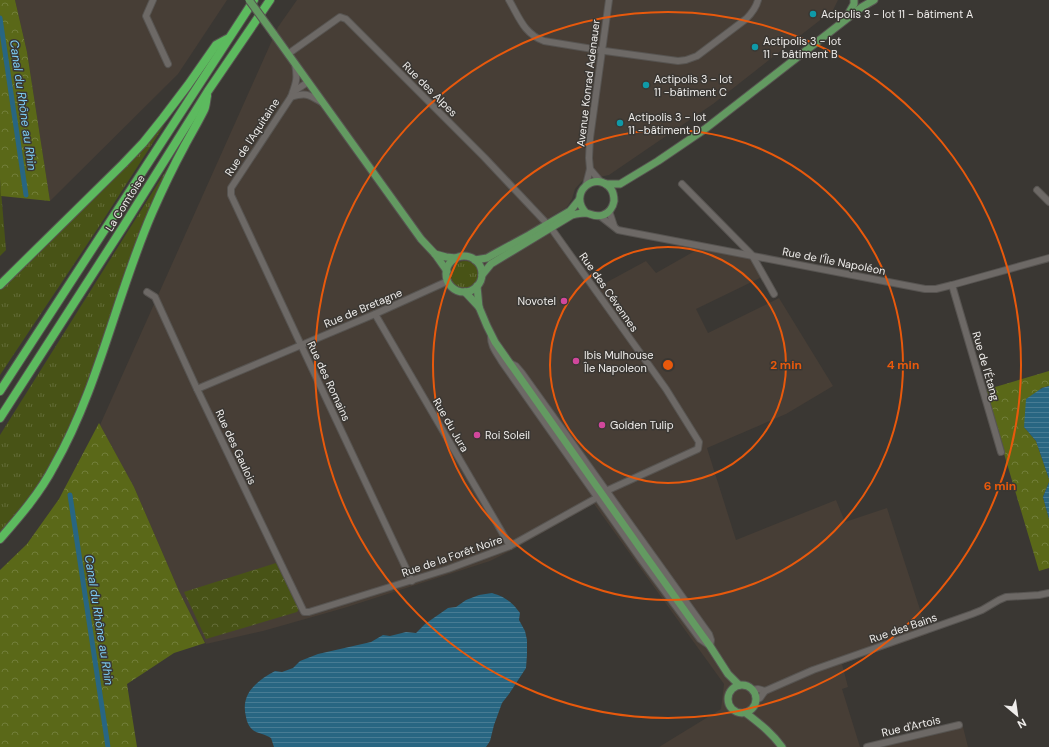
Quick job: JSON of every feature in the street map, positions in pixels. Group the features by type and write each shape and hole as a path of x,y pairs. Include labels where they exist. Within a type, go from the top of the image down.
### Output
{"highway":[{"name":"La Comtoise","path":"0,391 254,0"},
{"name":"La Comtoise","path":"0,418 123,227 208,91 270,0"},
{"path":"0,285 143,143 188,85 216,45 228,39"},
{"path":"0,539 39,490 54,467 69,438 81,412 151,213 171,171 204,110 208,91"}],"main road":[{"path":"249,0 421,240 435,254 447,271 448,281 455,289 465,292 474,290 481,281 481,266 475,260 466,256 456,258 435,254"},
{"path":"844,21 854,4 854,0"},
{"path":"482,275 491,264 570,211 579,200 582,189 586,185 596,182 620,184 658,161 705,129 862,7 874,0"},
{"path":"603,183 613,192 614,198"},
{"path":"475,260 486,258 572,215 586,213 600,216 612,207 620,184"},
{"path":"579,200 586,213"},
{"path":"447,271 456,258"},
{"path":"477,286 478,307"},
{"path":"465,292 478,307 491,335 510,363 649,562 710,646 728,674 739,685"},
{"path":"728,674 730,690 727,697 729,706 734,712 740,714 746,713 753,708 756,700 755,694 752,690 745,685 739,685 730,690"},
{"path":"753,708 758,722"},
{"path":"746,713 773,735 782,747"}],"street":[{"path":"153,0 146,16 168,64"},
{"path":"509,0 526,29 536,38 544,41 602,51 678,61 697,56 746,20 752,14 758,0"},
{"name":"Avenue Konrad Adenauer","path":"586,185 590,169 590,138 609,0"},
{"name":"Rue des Alpes","path":"288,54 340,17 346,19 484,157 549,226"},
{"name":"Rue de l'Aquitaine","path":"231,188 292,95 297,77 295,64"},
{"name":"Rue de l'Aquitaine","path":"292,95 308,82"},
{"name":"Rue de l'Aquitaine","path":"292,95 306,94 323,103"},
{"path":"590,169 603,183"},
{"path":"682,184 752,256 774,294"},
{"name":"Rue des Romains","path":"231,188 231,194 235,204 412,581"},
{"path":"1037,190 1049,202"},
{"path":"609,210 614,226"},
{"name":"Rue de l'Île Napoléon","path":"600,216 618,230 629,233 925,288 936,288 952,285 1049,258"},
{"name":"Rue des Cévennes","path":"549,226 666,389 699,442 698,449 606,491"},
{"name":"Rue de Bretagne","path":"197,389 448,281"},
{"name":"Rue de l'Étang","path":"952,285 1001,452"},
{"name":"Rue des Gaulois","path":"147,292 155,297 197,389 304,612"},
{"name":"Rue du Jura","path":"374,314 510,546"},
{"path":"491,335 492,345 502,362 640,558 700,639 710,646 711,640 708,634 522,373 516,366 510,363"},
{"name":"Rue de la Forêt Noire","path":"304,612 309,612 412,581 477,559 510,546 598,497"},
{"name":"Rue des Bains","path":"756,700 760,698 765,691 813,670 972,614 1006,597 1049,593"},
{"name":"Rue des Bains","path":"752,690 758,689 765,691"},
{"name":"Rue d'Artois","path":"867,747 959,725"}],"shaded area":[{"path":"15,0 227,0 178,74 50,201 27,52"},
{"path":"297,0 838,0 833,10 713,104 609,175 582,181 575,189 572,199 567,207 547,219 598,287 646,261 656,273 700,248 751,259 762,277 696,309 708,333 779,298 833,386 786,414 707,448 736,540 836,500 845,522 887,508 928,634 842,664 848,687 842,689 860,747 659,747 721,709 724,684 594,504 490,561 344,608 263,631 206,644 179,591 134,487 100,425 278,27"},
{"path":"963,727 968,747 878,747"}],"green space":[{"path":"0,0 15,0 27,52 50,201 1,196"},
{"path":"165,124 0,375 0,290 108,185"},
{"path":"182,145 67,436 37,489 0,535 0,435"},
{"path":"0,179 6,250 0,256"},
{"path":"465,261 475,265 479,275 475,285 465,289 455,285 451,275 455,265"},
{"path":"1049,371 1049,386 1041,388 1024,427 1036,441 1049,479 1043,497 1049,519 1049,568 1039,571 985,390"},
{"path":"99,423 134,487 179,591 205,643 174,653 127,684 137,747 0,747 0,570 27,544 59,499"},
{"path":"276,563 299,609 297,612 206,639 184,592"}],"water":[{"path":"1049,386 1049,479 1036,441 1024,427 1026,399 1042,388"},
{"path":"1049,482 1049,519 1043,497"},
{"path":"492,593 508,600 520,613 519,620 525,631 527,640 527,655 526,668 502,703 490,741 486,747 274,747 271,738 250,728 246,719 245,701 256,684 275,671 282,672 293,668 300,661 318,654 371,642 383,635 390,636 406,632 416,633 425,624 448,608 456,607 466,600 479,595"}],"waterway":[{"name":"Canal du Rhône au Rhin","path":"0,18 26,195"},
{"name":"Canal du Rhône au Rhin","path":"70,495 108,747"}],"place":[{"name":"Acipolis 3 - lot 11 - bâtiment A","path":"813,14"},
{"name":"Actipolis 3 - lot 11 - bâtiment B","path":"755,47"},
{"name":"Actipolis 3 - lot 11 -bâtiment C","path":"646,85"},
{"name":"Actipolis 3 - lot 11 -bâtiment D","path":"620,123"},
{"name":"Novotel","path":"564,301"},
{"name":"Ibis Mulhouse Île Napoleon","path":"576,361"},
{"name":"Golden Tulip","path":"602,425"},
{"name":"Roi Soleil","path":"477,435"}]}
